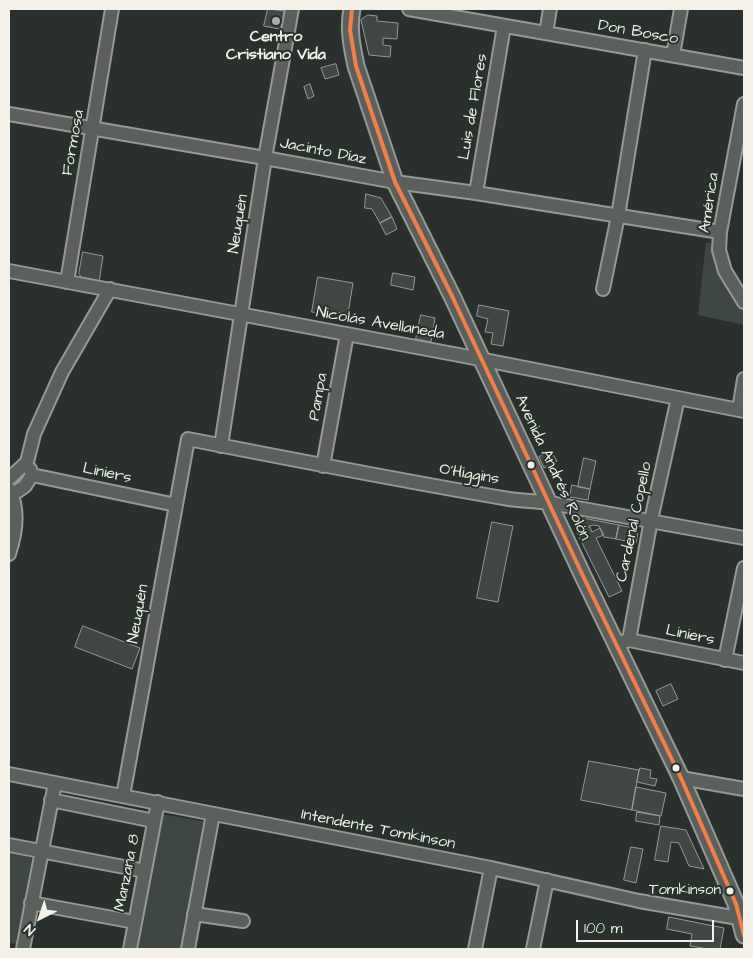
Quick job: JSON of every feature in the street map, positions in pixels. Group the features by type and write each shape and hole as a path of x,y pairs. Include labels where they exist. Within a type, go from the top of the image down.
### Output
{"main road":[{"name":"Avenida Andrés Rolón","path":"352,9 350,28 356,66 395,182 452,296 549,503 622,642 743,919 744,935"}],"street":[{"name":"Formosa","path":"67,282 112,9"},
{"name":"Neuquén","path":"221,446 265,158 292,9"},
{"name":"Don Bosco","path":"408,9 744,68"},
{"path":"546,33 550,9"},
{"path":"673,55 681,9"},
{"name":"Luis de Flores","path":"476,193 504,26"},
{"path":"603,289 618,216 645,50"},
{"name":"América","path":"744,104 720,232 719,250 725,271 738,282 744,302"},
{"name":"Jacinto Díaz","path":"9,114 395,182 720,232"},
{"name":"Nicolás Avellaneda","path":"9,271 482,359 742,410"},
{"path":"9,479 27,462 34,434 62,372 110,289"},
{"name":"Pampa","path":"322,466 347,334"},
{"path":"742,410 744,379"},
{"name":"Cardenal Copello","path":"622,642 678,398"},
{"name":"Neuquén","path":"123,796 188,439"},
{"name":"O'Higgins","path":"188,439 322,466 510,499 549,503 568,508 651,520 744,538"},
{"path":"9,554 14,541 16,525 16,510 10,492 24,486 32,475 27,462"},
{"name":"Liniers","path":"32,475 176,505"},
{"path":"725,660 744,568"},
{"name":"Liniers","path":"622,642 744,663"},
{"name":"Intendente Tomkinson","path":"9,774 491,868 638,901 743,919"},
{"path":"681,778 744,789"},
{"path":"22,949 55,782"},
{"path":"51,800 154,821"},
{"name":"Manzana 8","path":"130,949 158,802"},
{"path":"188,949 213,814"},
{"path":"9,845 144,871"},
{"path":"475,949 491,868"},
{"path":"533,949 547,880"},
{"path":"32,903 135,922"},
{"path":"194,914 243,921"}],"shaded area":[{"path":"706,242 715,244 744,309 744,325 698,315"},
{"path":"161,814 208,822 184,949 136,949"},
{"path":"9,853 32,858 17,944 9,943"}],"building":[{"name":"Centro Cristiano Vida","path":"268,9 285,11 287,16 284,30 264,26"},
{"path":"368,15 377,16 377,21 398,23 397,39 383,38 383,45 391,46 390,57 369,55 361,20"},
{"path":"336,64 339,75 325,79 321,68"},
{"path":"310,84 314,96 308,99 304,87"},
{"path":"366,194 381,198 392,217 380,223 372,209 365,208"},
{"path":"392,217 397,229 386,235 380,223"},
{"path":"83,252 103,256 99,282 83,279 79,274"},
{"path":"393,273 415,277 413,290 391,285"},
{"path":"318,277 353,283 348,314 333,312 332,316 312,312"},
{"path":"479,305 509,311 503,346 491,344 493,333 485,332 488,319 477,316"},
{"path":"421,315 435,318 431,342 416,339"},
{"path":"551,451 557,461 544,468 539,457"},
{"path":"584,458 596,461 590,489 578,487"},
{"path":"572,485 590,489 588,500 570,497"},
{"path":"583,518 619,525 616,539 604,537 599,526 594,525 581,528"},
{"path":"492,522 513,526 498,602 477,598"},
{"path":"619,525 634,528 638,533 636,543 616,539"},
{"path":"590,527 592,532 600,528 604,535 596,538 622,591 609,597 577,533"},
{"path":"83,626 140,648 132,669 75,647"},
{"path":"671,684 678,699 663,706 656,691"},
{"path":"589,761 639,770 632,810 581,800"},
{"path":"640,768 651,770 650,778 657,779 655,786 637,782"},
{"path":"636,787 666,793 661,816 632,810"},
{"path":"637,812 660,816 659,825 636,821"},
{"path":"661,826 686,830 704,869 689,866 679,843 671,842 668,862 655,860"},
{"path":"631,847 643,849 636,883 624,880"},
{"path":"669,917 724,928 720,949 690,946 692,934 667,929"}],"transit line":[{"path":"352,9 350,30 356,66 395,182 452,296 583,576 681,778 736,904 744,935"}],"place":[{"name":"Centro Cristiano Vida","path":"276,21"},
{"name":"Tomkinson","path":"730,891"}]}
